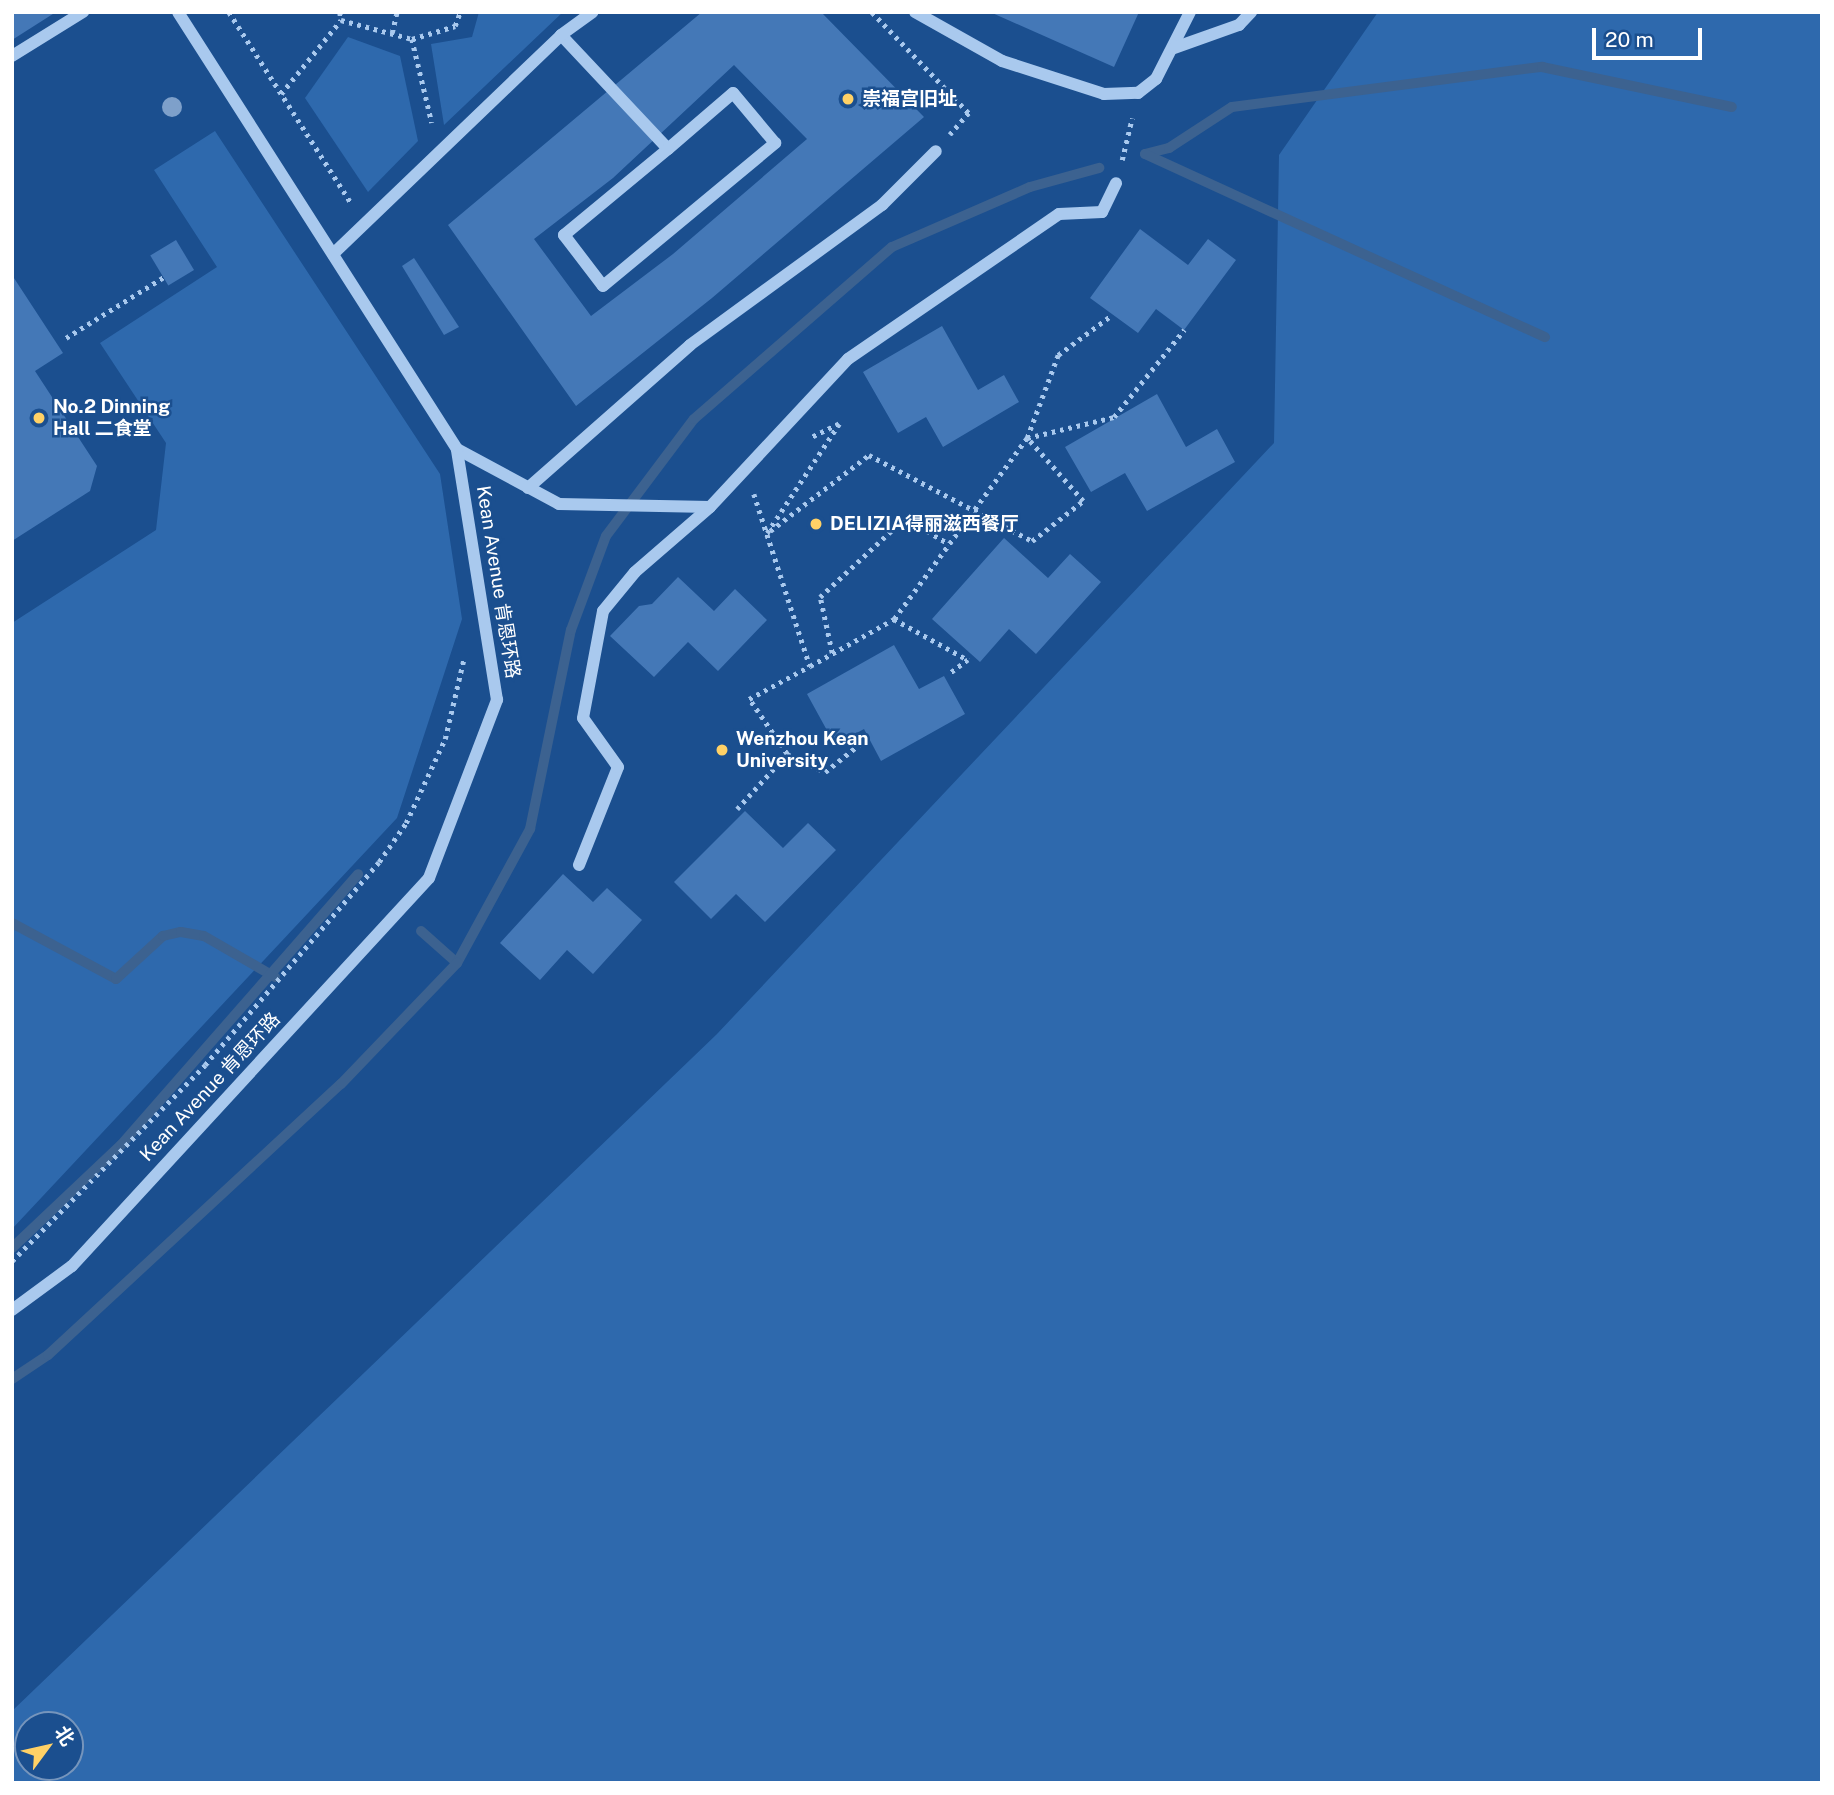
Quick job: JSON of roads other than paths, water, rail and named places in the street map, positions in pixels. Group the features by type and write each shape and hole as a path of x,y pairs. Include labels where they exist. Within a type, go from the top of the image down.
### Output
{"street":[{"path":"12,56 83,12"},
{"name":"Kean Avenue 肯恩环路","path":"12,1310 72,1266 429,878 498,700 457,449 177,12"},
{"path":"333,254 561,35 593,12"},
{"path":"915,12 1002,61 1104,94 1139,93 1165,68 1190,12"},
{"path":"1174,48 1239,25 1251,12"},
{"path":"561,35 668,149"},
{"path":"733,93 775,143 603,286 564,235 668,149 733,93"},
{"path":"528,488 690,345 882,205 936,151"},
{"path":"579,865 618,767 583,718 603,611 635,572 708,507 848,359 1059,214 1102,212 1116,183"},
{"path":"457,449 559,504 708,507"}],"waterway":[{"path":"1145,154 1169,148 1232,107 1542,67 1732,107"},
{"path":"1145,154 1545,337"},
{"path":"421,931 457,963 530,829 571,630 606,536 694,419 892,247 1030,187 1099,168"},
{"path":"12,1248 121,1145 358,874"},
{"path":"12,923 116,979 163,936 181,932 204,936 275,977"},
{"path":"12,1379 48,1355 341,1084 457,963"}],"place":[{"name":"崇福宫旧址","path":"848,99"},
{"name":"No.2 Dinning Hall 二食堂","path":"39,418"},
{"name":"DELIZIA得丽滋西餐厅","path":"816,524"},
{"name":"Wenzhou Kean University","path":"722,750"}]}
